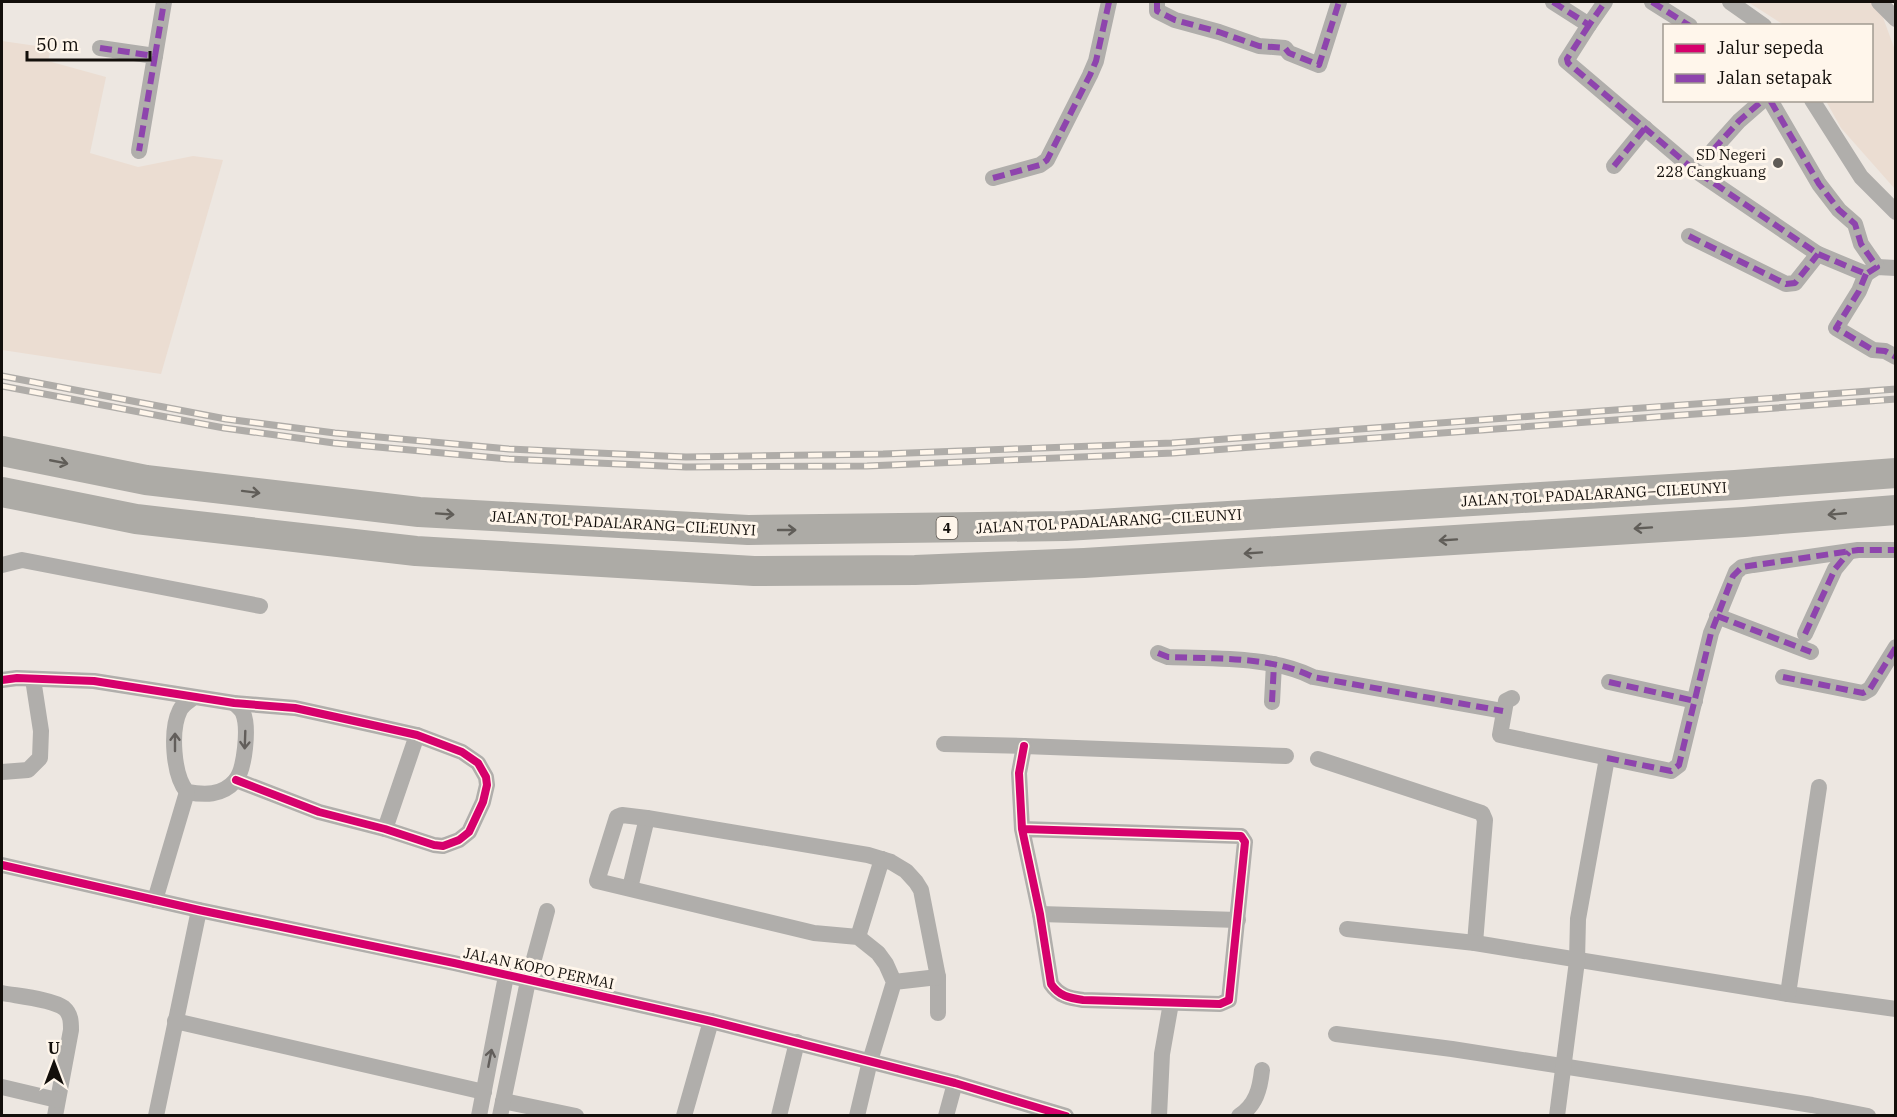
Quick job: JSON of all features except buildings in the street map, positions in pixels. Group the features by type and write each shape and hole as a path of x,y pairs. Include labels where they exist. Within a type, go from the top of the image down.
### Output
{"highway":[{"name":"JALAN TOL PADALARANG–CILEUNYI","path":"2,451 146,480 419,512 748,530 1066,526 1896,473"},
{"path":"2,492 136,519 416,551 754,571 915,570 1084,563 1744,522 1896,510"}],"street":[{"path":"139,151 164,2"},
{"path":"993,178 1040,165 1047,159 1096,61 1109,2"},
{"path":"1157,2 1156,11 1176,20 1259,46 1285,48 1288,53 1319,64 1339,2"},
{"path":"1553,2 1589,25"},
{"path":"1605,2 1566,61 1693,169 1818,255 1872,270 1896,268"},
{"path":"1652,2 1687,24"},
{"path":"1731,2 1761,24"},
{"path":"1879,2 1896,19"},
{"path":"100,48 155,56"},
{"path":"1713,150 1739,121 1761,102"},
{"path":"1771,102 1820,184 1839,210 1855,224 1872,270"},
{"path":"1813,102 1861,177 1896,212"},
{"path":"1614,166 1645,128"},
{"path":"1689,236 1786,284 1795,284 1818,255"},
{"path":"1872,270 1836,328 1873,350 1885,351 1896,357"},
{"path":"1158,653 1168,657 1274,664 1295,668 1313,677 1508,704 1500,735 1671,771 1680,761 1707,646 1717,616 1733,576 1742,567 1858,550 1896,550"},
{"path":"1805,634 1835,569 1849,552"},
{"path":"2,565 22,561 260,606"},
{"path":"1717,616 1811,652"},
{"path":"1783,677 1863,693 1870,689 1896,647"},
{"path":"1272,702 1274,664"},
{"path":"2,772 28,770 40,758 41,731 33,679"},
{"path":"2,680 94,681 234,703 296,708 417,735 462,752 478,763 486,777 486,790 483,802 468,832 452,844 434,845 385,829 319,812 236,780"},
{"path":"1609,682 1695,701"},
{"path":"155,900 187,792 178,777 175,730 181,707 194,697"},
{"path":"187,792 206,795 222,791 236,780 245,753 246,727 243,712 234,703"},
{"path":"385,829 417,735"},
{"path":"944,744 1286,756"},
{"path":"1022,829 1241,836 1245,842 1229,1000 1220,1004 1083,1000 1066,997 1057,992 1051,984 1040,914 1022,829 1019,773 1024,746"},
{"path":"1557,1116 1577,961 1578,919 1607,758"},
{"path":"1318,759 1482,813 1485,820 1474,943"},
{"path":"1788,994 1819,787"},
{"path":"858,1116 870,1061 894,982 878,953 858,937 814,933 597,881 617,817 622,815 648,818 868,855 906,871 921,890 938,977 938,1013"},
{"path":"630,888 648,818"},
{"path":"858,937 882,859"},
{"name":"JALAN KOPO PERMAI","path":"2,865 711,1021 955,1083 1063,1115"},
{"path":"156,1116 199,910"},
{"path":"479,1116 517,978 547,911"},
{"path":"1040,914 1238,920"},
{"path":"1347,929 1474,943 1577,961 1896,1009"},
{"path":"894,982 938,977"},
{"path":"517,978 502,1108 576,1116"},
{"path":"2,993 57,1004 68,1013 70,1030 56,1108 2,1087"},
{"path":"1159,1116 1162,1054 1171,1003"},
{"path":"175,1021 484,1092"},
{"path":"684,1116 711,1021"},
{"path":"1336,1034 1452,1049 1812,1105 1868,1116"},
{"path":"779,1116 797,1042"},
{"path":"1239,1116 1253,1103 1260,1087 1262,1070"},
{"path":"946,1116 955,1083"}],"shaded area":[{"path":"1748,2 1875,2 1878,4 1895,50 1895,189 1841,128 1827,102 1873,102 1873,24 1782,24"},
{"path":"2,41 51,48 48,61 106,77 90,153 138,167 193,156 223,160 161,374 2,350"}],"railway":[{"path":"2,376 226,419 335,433 509,449 686,457 883,454 1172,443 1896,389"},
{"path":"2,386 224,428 334,443 508,459 686,467 867,466 1173,453 1896,399"}],"marked path":[{"path":"155,56 164,2"},
{"path":"993,178 1040,165 1047,160 1096,61 1109,2"},
{"path":"1157,2 1157,11 1175,20 1259,46 1285,48 1289,53 1319,65 1339,2"},
{"path":"1553,2 1589,25 1605,2"},
{"path":"1652,2 1687,24"},
{"path":"1589,25 1567,59 1568,63 1693,169 1818,254 1866,274 1877,267 1861,244 1855,224 1839,210 1819,184 1771,102"},
{"path":"100,48 155,56 139,151"},
{"path":"1713,150 1739,121 1761,102"},
{"path":"1614,166 1645,128"},
{"path":"1689,236 1786,284 1795,283 1818,254"},
{"path":"1866,274 1859,291 1836,328 1873,350 1885,351 1896,357"},
{"path":"1607,758 1671,771 1679,765 1711,633 1733,576 1742,567 1858,550 1896,550"},
{"path":"1805,634 1835,569 1849,552"},
{"path":"1717,616 1811,652"},
{"path":"1783,677 1863,693 1870,689 1896,647"},
{"path":"1158,653 1168,657 1242,660 1279,665 1313,677 1503,711"},
{"path":"1272,702 1274,664"},
{"path":"1609,682 1695,701"}],"cycle path":[{"path":"2,680 17,678 94,681 234,703 295,708 417,735 462,752 478,763 486,777 487,785 483,802 469,832 459,840 443,846 319,812 236,780"},
{"path":"1022,829 1241,836 1245,842 1229,1000 1220,1004 1083,1000 1065,996 1054,988 1051,984 1040,914 1022,829 1019,773 1024,746"},
{"path":"2,865 711,1021 955,1083 1066,1116"}],"place":[{"name":"SD Negeri 228 Cangkuang","path":"1778,163"}]}
